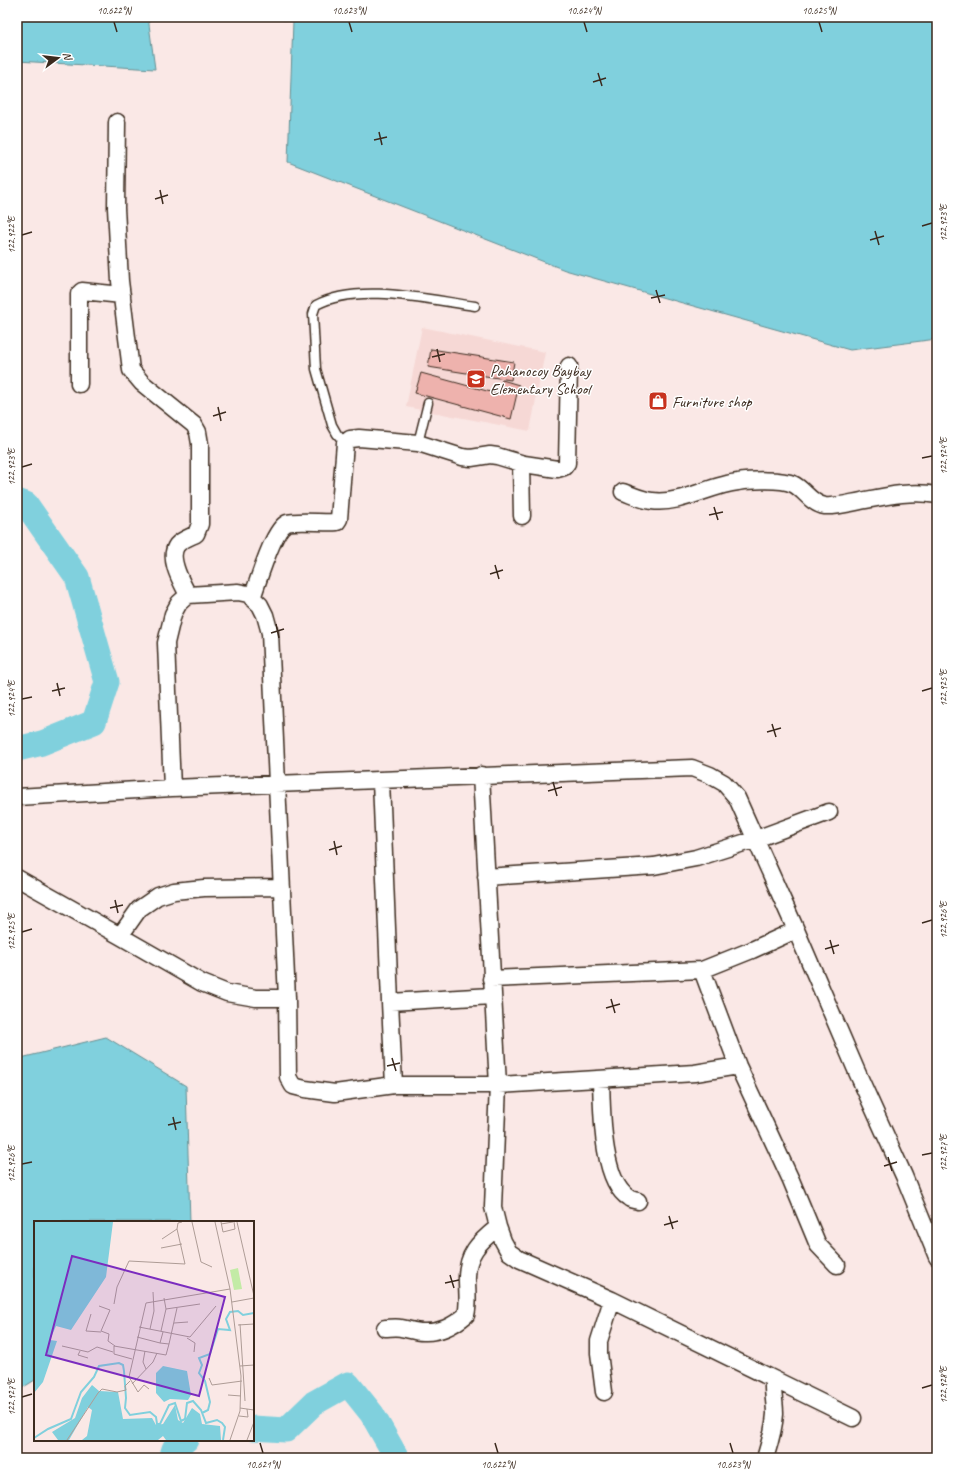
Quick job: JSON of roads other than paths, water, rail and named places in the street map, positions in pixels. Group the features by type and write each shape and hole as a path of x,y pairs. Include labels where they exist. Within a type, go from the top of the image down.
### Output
{"street":[{"path":"117,122 116,208 122,295 131,370 147,387 194,424 198,432 200,444 200,524 196,534 178,544 175,549 174,564 188,595"},
{"path":"78,384 79,294 82,291 122,295"},
{"path":"252,598 273,540 281,527 288,523 328,523 337,522 340,519 345,442 350,439 359,438 418,443 462,457 471,458 490,455 521,463 557,469 564,467 567,463 569,366"},
{"path":"521,463 522,516"},
{"path":"623,492 652,501 663,501 695,494 713,487 738,482 774,481 793,484 801,489 811,499 825,506 905,493 928,493 937,495"},
{"path":"172,788 166,643 173,614 178,603 188,595 238,592 248,594 260,605 263,610 270,633 287,998 288,1077 293,1086 305,1090 335,1093 394,1086 498,1085 695,1073 738,1066"},
{"path":"17,797 172,788 692,768 710,775 724,783 737,798 796,930 856,1072 904,1176 937,1257"},
{"path":"481,775 498,1085 493,1207 498,1227 509,1252 519,1259 612,1300 853,1418"},
{"path":"381,781 394,1086"},
{"path":"486,877 654,866 696,858 756,839 829,812"},
{"path":"17,878 202,983 221,991 256,998 287,998"},
{"path":"120,936 139,909 158,896 174,890 282,887"},
{"path":"491,979 702,970 796,930"},
{"path":"702,970 738,1066 818,1245 837,1265"},
{"path":"390,1002 492,996"},
{"path":"601,1079 603,1135 608,1160 619,1189 629,1198 638,1201"},
{"path":"385,1328 400,1328 430,1332 447,1328 457,1323 466,1315 467,1270 474,1250 478,1244 498,1227"},
{"path":"604,1392 599,1341 612,1300"},
{"path":"766,1455 772,1436 774,1421 772,1389 773,1379"}],"lane":[{"path":"345,442 337,434 332,425 316,369 313,314 316,305 336,298 370,293 475,306"},
{"path":"418,443 428,403"}],"water":[{"path":"17,17 148,17 155,69 17,61"},
{"path":"263,17 937,17 937,339 850,350 565,270 288,162 293,21"},
{"path":"106,1037 186,1086 190,1221 34,1221 34,1381 17,1391 17,1059"}],"waterway":[{"path":"17,501 26,504 77,577 107,682 94,722 42,743 17,749"},
{"path":"254,1428 286,1430 314,1403 348,1384 372,1414 397,1458"},
{"path":"171,1458 174,1449 185,1441"}],"place":[{"name":"Pahanocoy Baybay Elementary School","path":"476,379"},
{"name":"Furniture shop","path":"658,401"}]}
